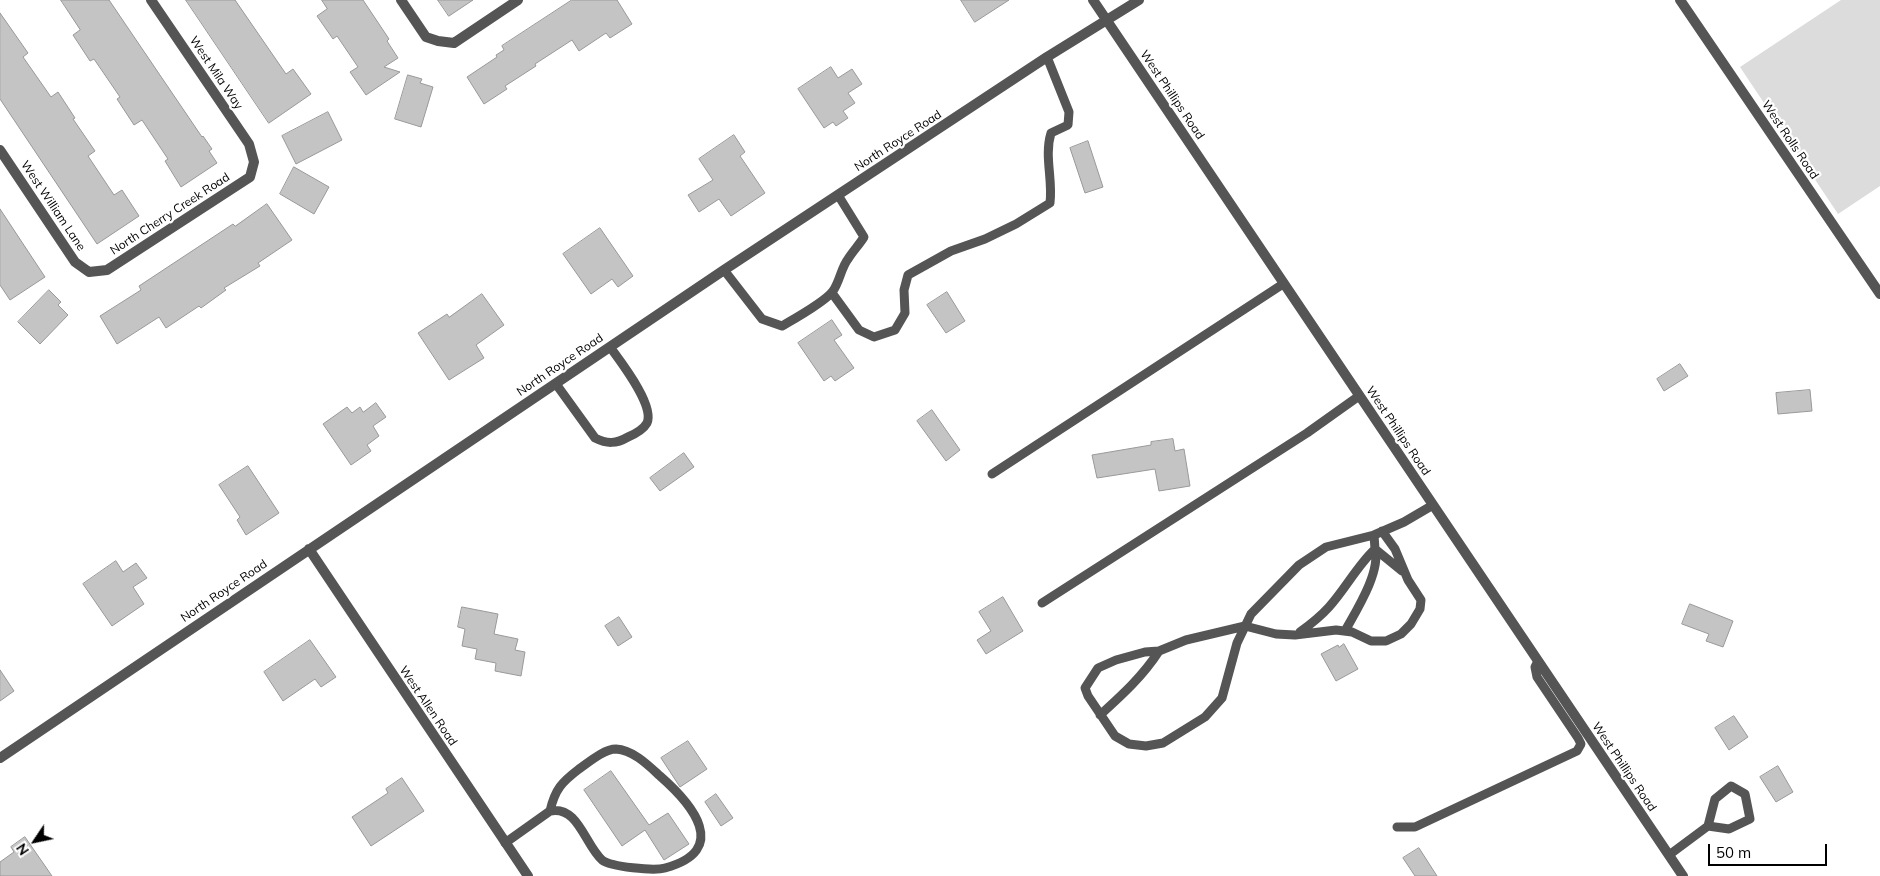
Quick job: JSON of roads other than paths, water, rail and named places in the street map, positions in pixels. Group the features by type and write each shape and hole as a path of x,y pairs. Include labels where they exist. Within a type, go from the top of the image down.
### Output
{"street":[{"name":"West Mila Way","path":"151,0 249,144 254,162"},
{"path":"401,0 426,37 454,43 518,0"},
{"name":"West Phillips Road","path":"1093,0 1683,876"},
{"name":"North Royce Road","path":"0,758 724,270 1047,57 1139,0"},
{"name":"West Rolls Road","path":"1680,0 1880,294"},
{"name":"West William Lane","path":"0,150 75,262 89,272"},
{"name":"North Cherry Creek Road","path":"89,272 106,270 250,177 254,162"},
{"name":"West Allen Road","path":"309,549 528,876"}],"lane":[{"path":"832,293 859,330 874,337 895,330 905,313 904,290 908,275 951,251 984,239 1016,224 1050,203 1051,188 1047,146 1051,133 1068,125 1069,112 1047,57"},
{"path":"724,270 762,319 782,326 832,293 847,260 864,237 838,195"},
{"path":"992,474 1283,284"},
{"path":"556,384 595,438 603,442 620,442 641,430 647,422 649,413 628,372 610,347"},
{"path":"1042,603 1307,433 1359,396"},
{"path":"1378,533 1395,549 1405,573 1421,600 1420,609 1411,624 1401,634 1386,641 1371,641 1352,632 1345,631 1336,630 1295,635 1276,634 1245,626 1186,640 1159,651 1145,652 1116,660 1098,668 1086,688 1088,696 1114,736 1129,744 1146,746 1162,743 1205,717 1222,698 1237,643 1245,626 1251,614 1300,565 1326,547 1378,533 1404,522 1433,504"},
{"path":"1345,631 1361,603 1374,571 1378,558 1375,549 1378,533"},
{"path":"1375,549 1405,573"},
{"path":"1295,635 1316,621 1331,605 1365,558 1375,549"},
{"path":"1100,714 1124,694 1149,666 1159,651"},
{"path":"1397,827 1414,827 1578,751 1581,744 1578,738 1537,677 1535,667 1538,661"},
{"path":"505,843 550,811 559,809 568,813 602,860 613,865 664,868 679,863 692,854 701,844 701,832 696,815 667,782 646,763 628,751 614,749 601,754 563,781 554,795 550,811"},
{"path":"1669,855 1708,826 1715,799 1731,786 1745,794 1750,819 1729,829 1708,826"}]}
